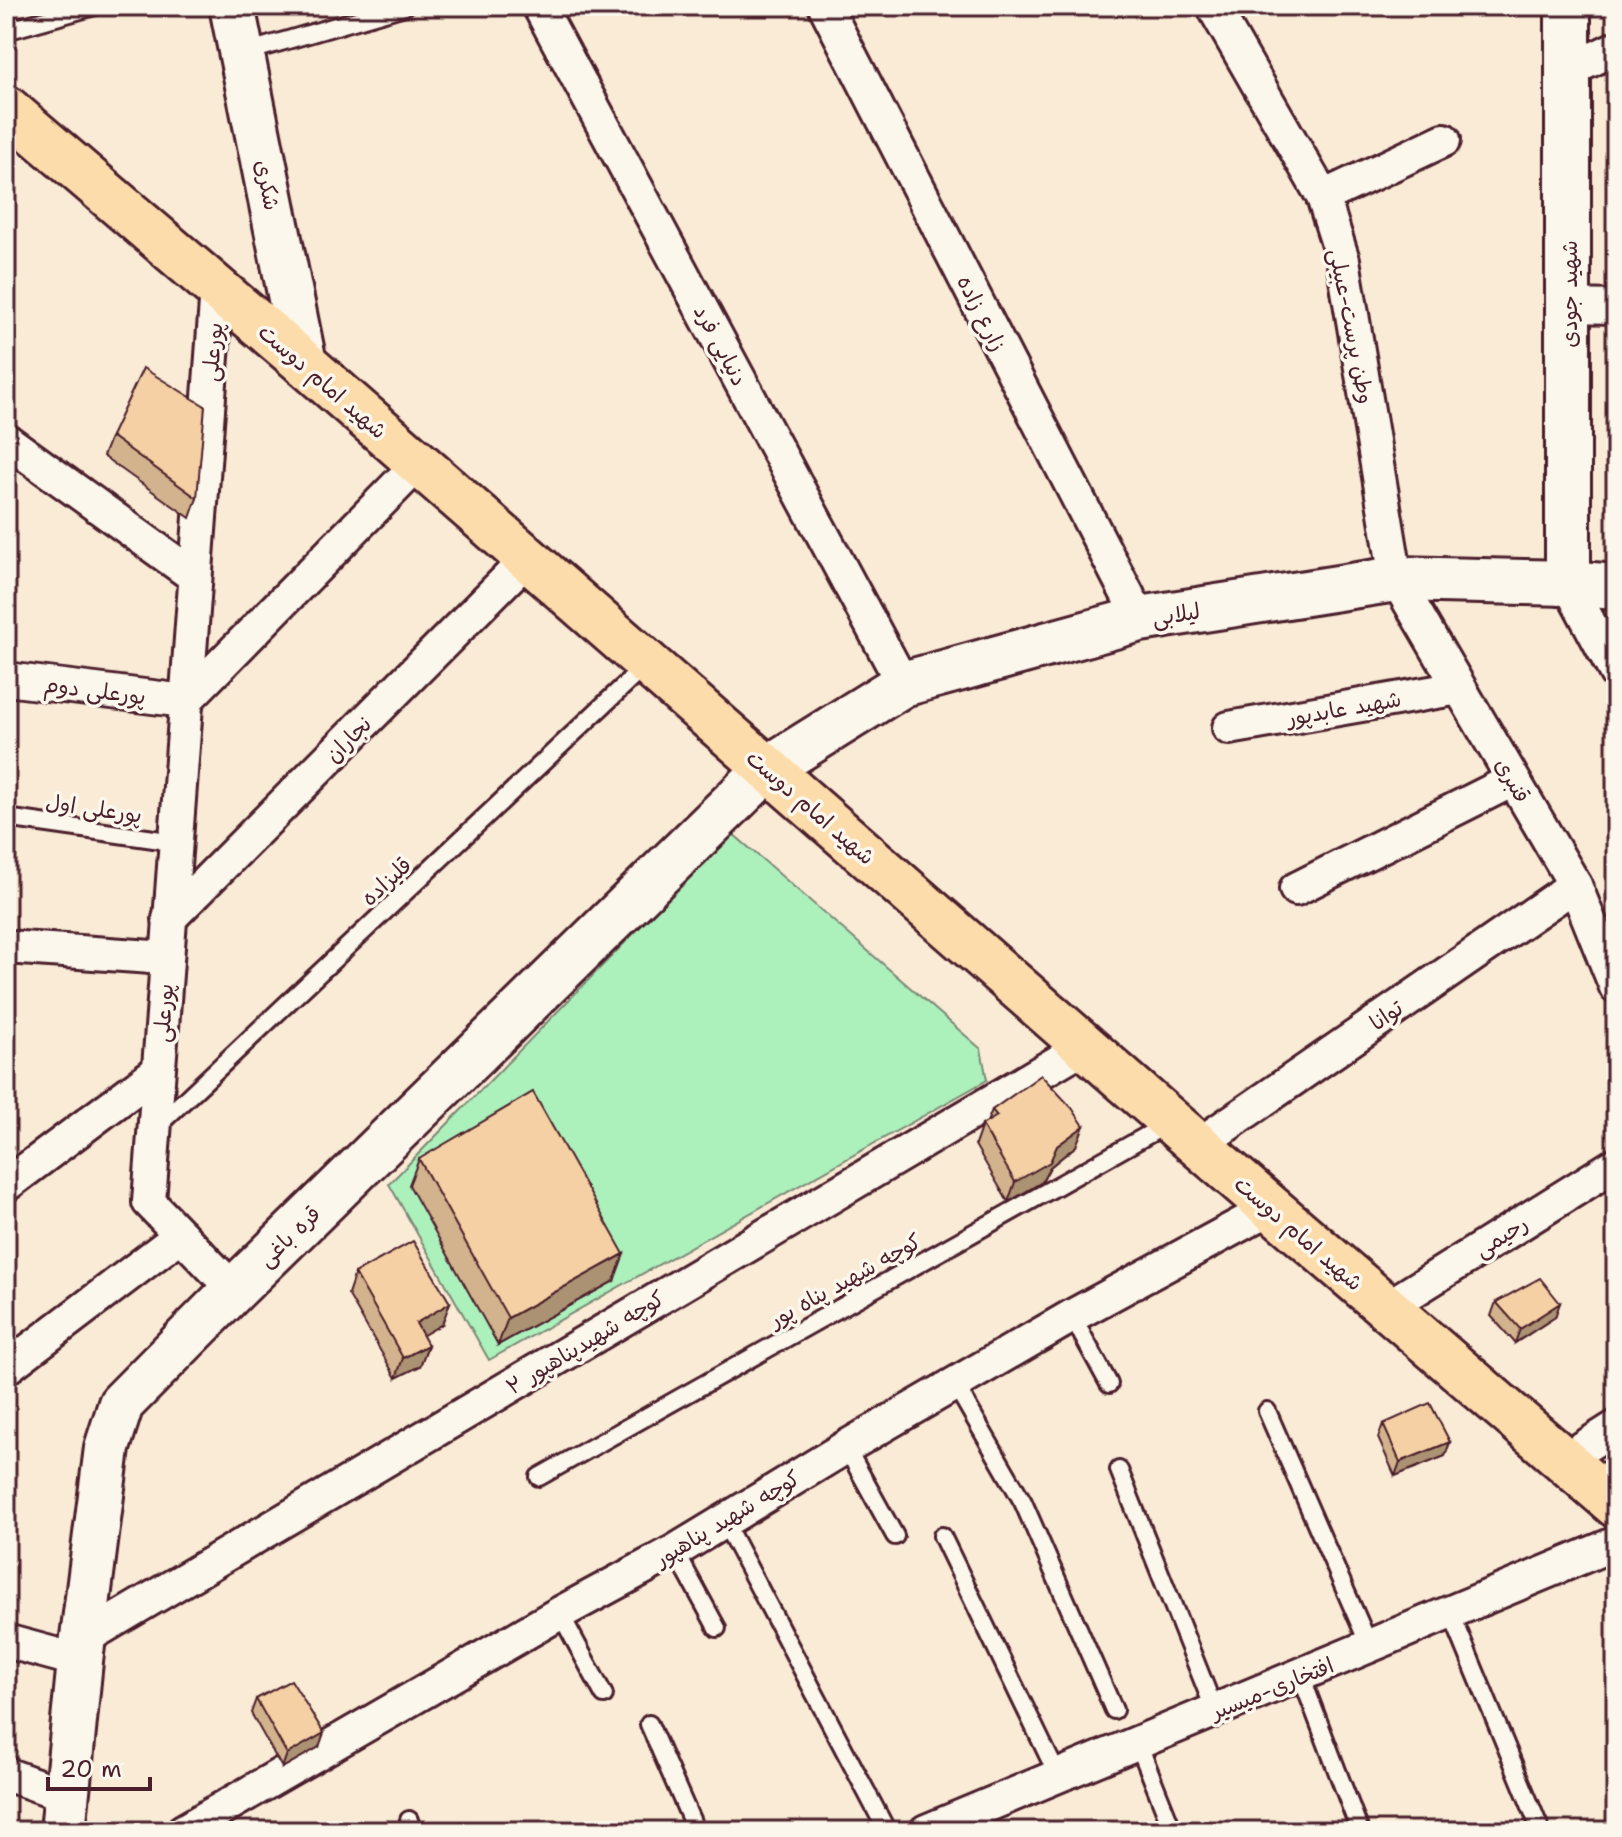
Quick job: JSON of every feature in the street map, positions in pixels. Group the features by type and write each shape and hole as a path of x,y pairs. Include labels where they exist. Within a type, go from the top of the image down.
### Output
{"main road":[{"name":"شکری","path":"232,6 304,363"},
{"name":"شهید جودی","path":"1568,6 1568,583"},
{"name":"شهید امام دوست","path":"6,108 304,363 1271,1208 1616,1505"},
{"name":"لیلابی","path":"767,769 903,684 1140,619 1396,579 1616,587"},
{"name":"قره باغی","path":"65,1814 107,1448 121,1404 767,769"}],"street":[{"name":"دنیایی فرد","path":"539,6 903,684"},
{"name":"زارع زاده","path":"825,6 1140,619"},
{"name":"وطن پرست-عبیلی","path":"1213,6 1323,197 1343,260 1396,579"},
{"path":"1570,70 1616,48"},
{"path":"1323,197 1444,140"},
{"name":"پورعلی","path":"217,289 149,1202 234,1290"},
{"path":"1569,306 1616,307"},
{"path":"6,440 194,576"},
{"path":"185,701 418,464"},
{"name":"نجاران","path":"169,919 527,559"},
{"name":"قنبری","path":"1396,579 1575,885 1616,987"},
{"path":"1568,583 1616,673"},
{"name":"پورعلی دوم","path":"6,679 185,701"},
{"name":"شهید عابدپور","path":"1229,728 1459,688"},
{"path":"1296,889 1513,780"},
{"name":"توانا","path":"1185,1133 1575,885"},
{"path":"6,947 167,958"},
{"name":"۲ کوچه شهیدپناهپور","path":"83,1650 1085,1046"},
{"path":"6,1185 158,1071"},
{"name":"رحیمی","path":"1386,1308 1616,1164"},
{"name":"کوچه شهید پناهپور","path":"183,1831 560,1613 675,1551 1072,1316 1271,1208"},
{"path":"6,1368 181,1235"},
{"path":"1562,1461 1616,1427"},
{"name":"افتخاری-میسیر","path":"926,1831 1616,1543"},
{"path":"6,1641 83,1650"},
{"path":"6,1774 65,1814"}],"lane":[{"path":"6,31 95,6"},
{"path":"241,53 405,6"},
{"name":"قلیزاده","path":"154,1129 647,664"},
{"name":"پورعلی اول","path":"6,818 175,842"},
{"name":"کوچه شهید پناه پور","path":"539,1477 1185,1133"},
{"path":"1072,1316 1109,1384"},
{"path":"955,1384 1023,1502 1114,1710"},
{"path":"1267,1411 1370,1647"},
{"path":"846,1447 895,1536"},
{"path":"1119,1470 1215,1711"},
{"path":"724,1521 887,1831"},
{"path":"942,1536 1058,1776"},
{"path":"675,1551 717,1628"},
{"path":"560,1613 604,1695"},
{"path":"1451,1613 1541,1831"},
{"path":"1301,1676 1360,1831"},
{"path":"649,1724 696,1831"},
{"path":"1138,1743 1173,1831"}],"green space":[{"path":"732,833 981,1049 987,1080 489,1360 389,1184"}],"building":[{"path":"143,368 205,406 197,498 111,436"},
{"path":"1041,1075 1072,1108 1084,1126 1057,1146 1050,1162 1015,1182 982,1125 997,1116 992,1110"},
{"path":"533,1092 624,1254 508,1318 419,1159"},
{"path":"413,1241 450,1303 416,1323 428,1345 403,1358 355,1273"},
{"path":"1540,1278 1560,1303 1520,1329 1496,1302"},
{"path":"1430,1403 1450,1442 1400,1462 1383,1424"},
{"path":"291,1680 324,1733 287,1754 256,1699"}]}
